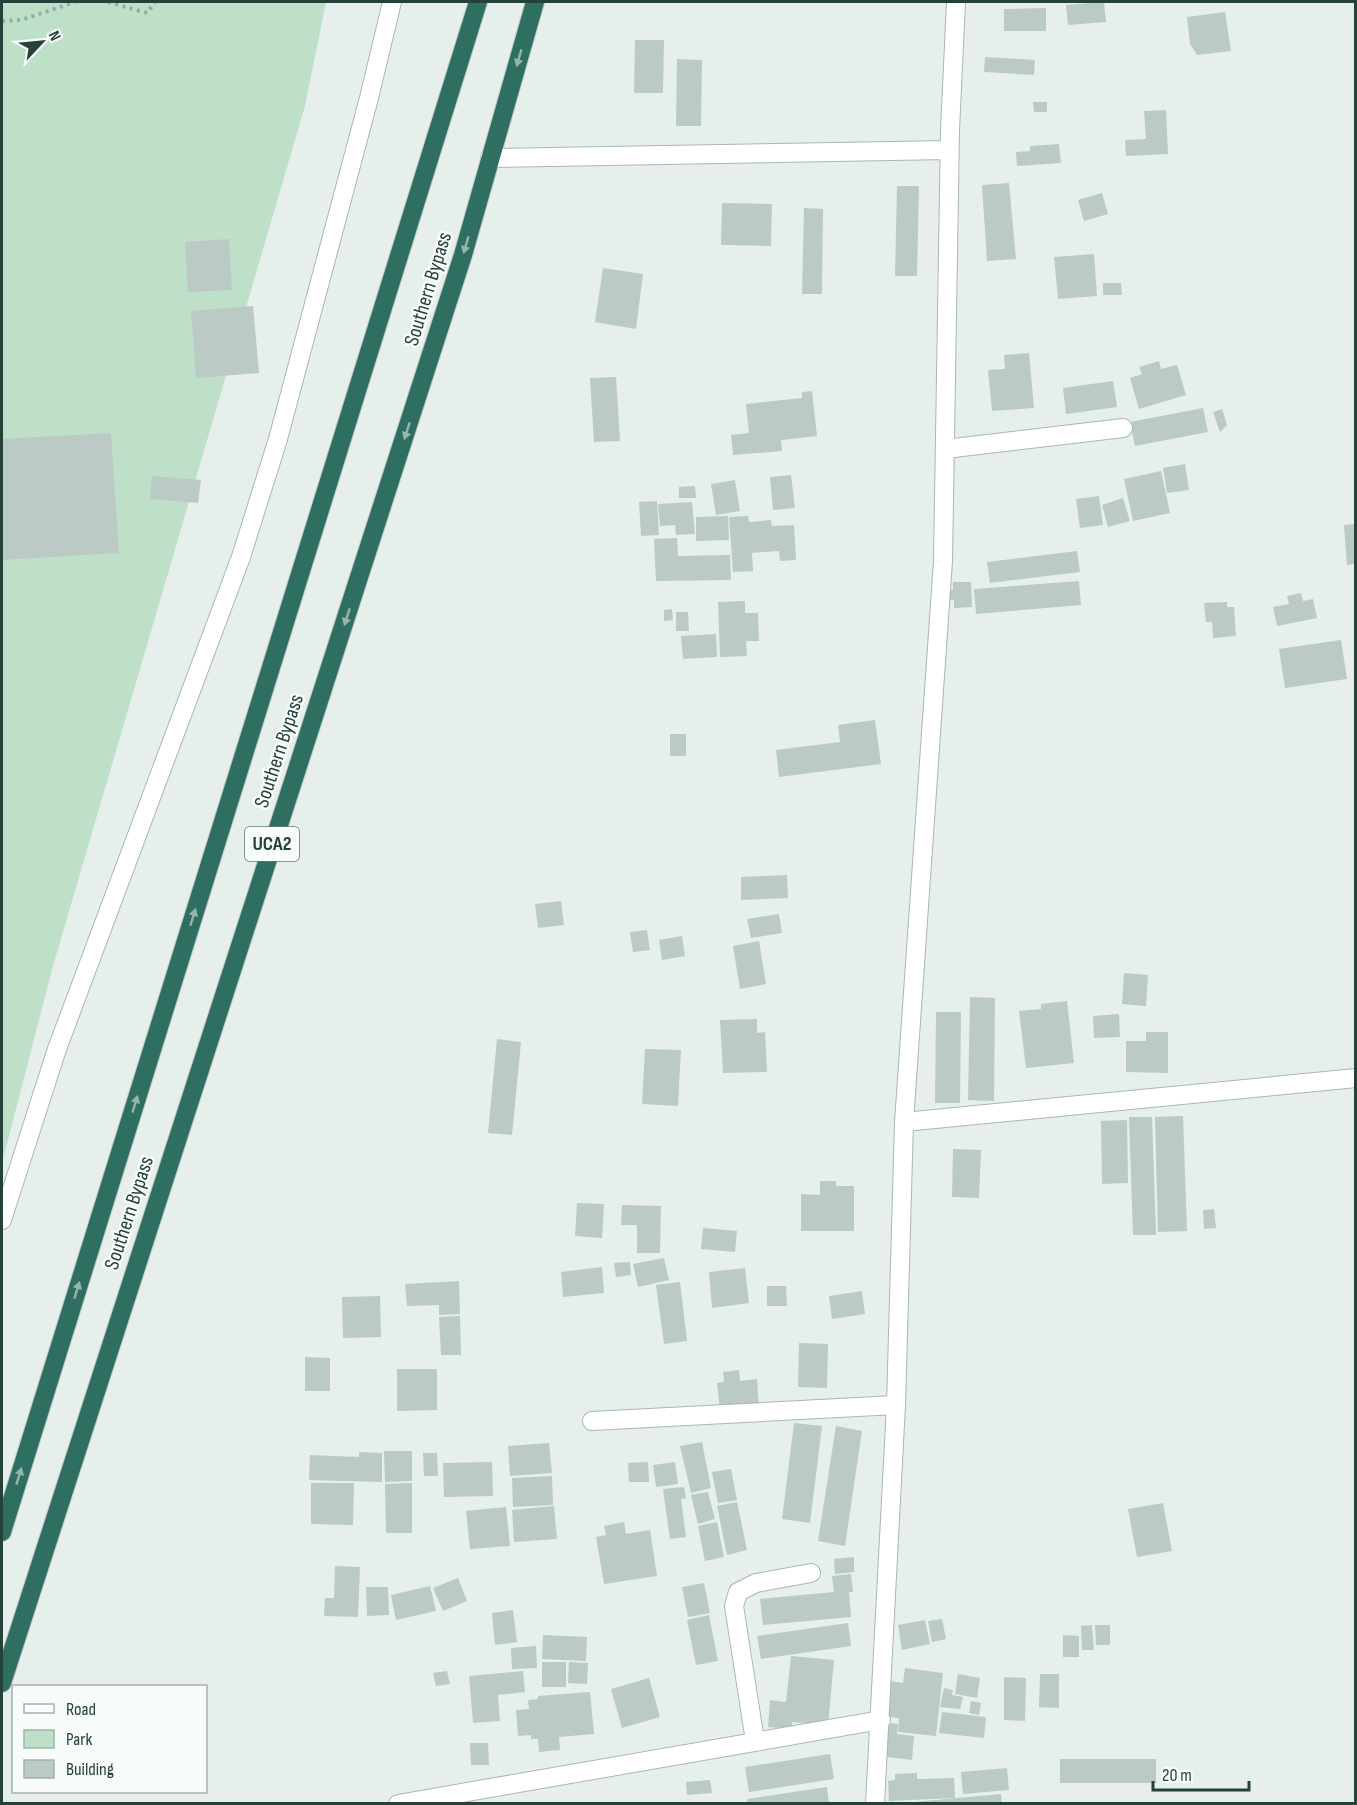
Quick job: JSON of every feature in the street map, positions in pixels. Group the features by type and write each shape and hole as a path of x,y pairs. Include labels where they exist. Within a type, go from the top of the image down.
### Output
{"highway":[{"name":"Southern Bypass","path":"2,1532 478,2"},
{"name":"Southern Bypass","path":"2,1683 456,277 535,2"}],"street":[{"path":"2,1220 57,1049 241,557 284,418 392,2"},
{"path":"875,1803 896,1405 904,1122 943,561 949,150 956,2"},
{"path":"490,158 949,150"},
{"path":"945,449 1123,428"},
{"path":"904,1122 1356,1078"},
{"path":"592,1421 896,1405"},
{"path":"755,1741 734,1606 738,1592 756,1583 811,1573"},
{"path":"398,1803 881,1720"}],"path":[{"path":"2,21 21,20 75,2"},
{"path":"108,2 147,13 155,2"}],"green space":[{"path":"2,2 326,2 305,106 53,966 2,1163"}],"building":[{"path":"1104,2 1106,22 1068,25 1066,5"},
{"path":"1046,8 1046,31 1004,31 1004,9"},
{"path":"1225,12 1231,51 1197,55 1190,44 1187,17"},
{"path":"635,40 664,40 663,93 634,93"},
{"path":"985,57 1035,60 1034,75 984,72"},
{"path":"677,59 702,60 701,126 676,126"},
{"path":"1033,102 1047,102 1047,112 1034,112"},
{"path":"1166,110 1168,154 1126,156 1125,140 1146,139 1144,111"},
{"path":"1059,144 1061,163 1017,166 1016,152 1030,151 1030,146"},
{"path":"1009,183 1016,259 987,261 982,185"},
{"path":"897,186 919,186 917,276 895,276"},
{"path":"1102,193 1108,214 1084,221 1078,200"},
{"path":"722,203 772,204 771,246 721,245"},
{"path":"804,208 823,209 822,294 802,294"},
{"path":"229,239 232,290 188,292 185,242"},
{"path":"1094,254 1097,296 1058,299 1054,257"},
{"path":"603,268 643,274 636,329 595,322"},
{"path":"1103,283 1121,283 1122,295 1103,295"},
{"path":"253,306 259,373 196,378 191,311"},
{"path":"1029,353 1034,408 992,411 988,370 1005,369 1004,355"},
{"path":"1159,361 1161,369 1177,365 1186,395 1139,409 1130,378 1142,374 1139,367"},
{"path":"616,377 620,441 594,442 590,378"},
{"path":"1113,381 1117,407 1066,414 1063,388"},
{"path":"812,391 817,436 781,440 782,451 733,455 731,435 749,433 746,404 802,398 802,392"},
{"path":"1203,408 1208,432 1135,446 1130,422"},
{"path":"1222,409 1227,425 1220,432 1213,412"},
{"path":"111,433 119,553 2,560 2,439"},
{"path":"1185,464 1189,490 1167,493 1163,468"},
{"path":"1161,471 1170,513 1133,521 1124,479"},
{"path":"791,475 795,508 773,510 770,477"},
{"path":"152,476 201,480 198,503 150,499"},
{"path":"735,480 740,511 716,515 711,484"},
{"path":"695,486 696,498 679,498 679,487"},
{"path":"1099,496 1103,525 1080,528 1076,499"},
{"path":"1123,498 1130,521 1108,527 1102,505"},
{"path":"657,501 659,535 641,536 639,502"},
{"path":"692,502 695,534 676,535 675,525 660,526 658,504"},
{"path":"728,516 729,540 696,541 696,517"},
{"path":"748,516 749,522 771,520 772,526 794,525 796,560 780,561 779,551 752,553 753,571 733,572 729,517"},
{"path":"1356,524 1356,564 1347,565 1344,525"},
{"path":"677,538 678,556 730,555 731,580 656,581 654,539"},
{"path":"1077,551 1080,572 990,583 987,562"},
{"path":"1079,581 1081,605 976,614 974,589"},
{"path":"953,582 971,582 972,607 954,608 954,600 948,600 948,590 953,590"},
{"path":"1301,593 1303,601 1313,599 1317,618 1277,626 1273,607 1289,604 1287,596"},
{"path":"745,601 745,613 758,613 759,641 746,641 747,656 720,657 718,602"},
{"path":"1227,602 1227,607 1234,607 1236,636 1213,638 1212,622 1206,622 1204,603"},
{"path":"672,609 673,620 664,621 664,610"},
{"path":"676,612 688,612 689,631 676,631"},
{"path":"716,634 717,657 683,659 681,636"},
{"path":"1341,640 1347,679 1285,688 1279,649"},
{"path":"875,720 881,764 779,777 776,750 840,742 838,725"},
{"path":"670,734 686,734 686,756 670,756"},
{"path":"787,875 788,898 741,900 741,877"},
{"path":"561,901 564,925 538,928 535,904"},
{"path":"779,914 782,933 751,938 747,919"},
{"path":"647,930 650,950 633,952 630,932"},
{"path":"682,936 685,956 662,960 659,940"},
{"path":"759,941 766,984 740,989 733,946"},
{"path":"1124,973 1148,975 1146,1006 1122,1004"},
{"path":"970,997 995,998 994,1101 968,1100"},
{"path":"1067,1001 1074,1063 1026,1068 1019,1011 1041,1009 1041,1004"},
{"path":"936,1012 961,1012 960,1103 935,1103"},
{"path":"1119,1014 1120,1037 1094,1038 1093,1016"},
{"path":"757,1019 757,1033 765,1032 767,1072 723,1073 720,1020"},
{"path":"1146,1032 1168,1032 1168,1073 1126,1072 1126,1041 1146,1041"},
{"path":"497,1039 521,1042 512,1135 488,1133"},
{"path":"645,1049 681,1050 678,1106 642,1104"},
{"path":"1183,1116 1187,1231 1158,1232 1155,1117"},
{"path":"1129,1117 1152,1117 1156,1235 1133,1235"},
{"path":"1127,1120 1128,1183 1102,1184 1101,1121"},
{"path":"953,1149 981,1150 979,1198 952,1197"},
{"path":"820,1181 836,1181 836,1186 854,1186 854,1231 801,1231 801,1194 820,1195"},
{"path":"577,1203 604,1204 602,1238 575,1236"},
{"path":"622,1205 661,1206 660,1253 637,1253 637,1225 621,1225"},
{"path":"1214,1209 1216,1228 1204,1229 1203,1210"},
{"path":"703,1228 737,1231 735,1252 701,1249"},
{"path":"664,1258 669,1280 638,1287 633,1264"},
{"path":"630,1262 631,1275 616,1277 614,1263"},
{"path":"602,1267 604,1293 563,1297 561,1272"},
{"path":"745,1268 749,1303 712,1308 709,1272"},
{"path":"459,1281 460,1314 439,1315 439,1305 407,1306 405,1284"},
{"path":"680,1282 687,1341 664,1344 656,1285"},
{"path":"767,1286 786,1286 787,1306 767,1306"},
{"path":"862,1291 865,1314 832,1319 829,1296"},
{"path":"380,1296 381,1337 343,1338 342,1297"},
{"path":"460,1316 461,1355 441,1355 439,1317"},
{"path":"799,1343 828,1344 827,1388 798,1387"},
{"path":"305,1357 330,1358 330,1391 305,1391"},
{"path":"397,1369 437,1369 437,1410 397,1411"},
{"path":"739,1370 740,1381 757,1379 759,1408 720,1411 717,1383 724,1382 723,1372"},
{"path":"794,1423 822,1426 810,1523 782,1519"},
{"path":"836,1426 862,1431 845,1546 818,1541"},
{"path":"702,1442 711,1488 691,1493 680,1446"},
{"path":"549,1443 552,1473 510,1476 508,1446"},
{"path":"384,1451 412,1451 412,1481 385,1482"},
{"path":"359,1452 382,1453 382,1482 309,1480 310,1455 359,1457"},
{"path":"423,1453 437,1453 438,1476 424,1476"},
{"path":"492,1462 493,1496 444,1497 443,1463"},
{"path":"648,1462 649,1482 629,1482 628,1463"},
{"path":"675,1462 678,1484 656,1487 653,1465"},
{"path":"731,1469 737,1500 718,1503 712,1472"},
{"path":"552,1476 553,1505 513,1507 512,1478"},
{"path":"311,1483 354,1483 353,1525 311,1524"},
{"path":"412,1483 412,1533 386,1533 385,1484"},
{"path":"684,1487 686,1498 681,1499 686,1537 670,1539 663,1489"},
{"path":"708,1492 715,1519 698,1524 691,1495"},
{"path":"737,1502 747,1550 727,1555 717,1506"},
{"path":"1163,1503 1172,1551 1137,1557 1128,1509"},
{"path":"554,1506 557,1539 514,1542 512,1510"},
{"path":"506,1507 510,1546 470,1549 466,1511"},
{"path":"624,1522 626,1534 650,1530 657,1576 604,1584 596,1537 606,1535 604,1526"},
{"path":"717,1522 724,1557 705,1561 698,1526"},
{"path":"854,1557 854,1572 835,1574 834,1559"},
{"path":"335,1566 360,1567 358,1617 324,1616 325,1598 334,1598"},
{"path":"851,1574 853,1592 849,1592 851,1617 763,1625 760,1599 834,1592 832,1576"},
{"path":"458,1578 467,1601 443,1611 433,1588"},
{"path":"704,1583 710,1613 688,1617 682,1587"},
{"path":"430,1586 436,1611 396,1620 391,1595"},
{"path":"366,1587 388,1587 389,1615 367,1616"},
{"path":"513,1610 517,1642 495,1645 492,1613"},
{"path":"709,1615 718,1661 696,1665 687,1620"},
{"path":"942,1619 946,1639 932,1642 928,1621"},
{"path":"925,1620 930,1644 902,1650 898,1625"},
{"path":"848,1623 851,1646 761,1659 757,1636"},
{"path":"1092,1625 1094,1650 1082,1650 1081,1626"},
{"path":"1095,1625 1110,1625 1110,1645 1096,1645"},
{"path":"543,1635 587,1637 586,1661 542,1659"},
{"path":"1063,1635 1079,1636 1079,1657 1063,1657"},
{"path":"536,1646 537,1668 512,1669 511,1648"},
{"path":"791,1656 834,1660 828,1725 792,1722 792,1729 768,1727 770,1700 786,1702"},
{"path":"542,1662 566,1662 566,1687 542,1687"},
{"path":"569,1662 588,1663 587,1684 568,1683"},
{"path":"905,1668 943,1673 936,1736 898,1732 899,1718 887,1717 890,1681 903,1683"},
{"path":"447,1671 450,1684 436,1686 433,1673"},
{"path":"523,1671 525,1692 498,1695 500,1721 473,1723 469,1676"},
{"path":"958,1674 980,1678 977,1698 955,1694"},
{"path":"1040,1674 1059,1674 1059,1708 1039,1707"},
{"path":"1004,1677 1026,1678 1025,1721 1004,1720"},
{"path":"649,1678 660,1717 622,1728 611,1689"},
{"path":"944,1688 953,1690 952,1695 963,1697 960,1709 940,1707"},
{"path":"590,1692 594,1734 559,1737 560,1750 539,1752 538,1739 531,1739 531,1735 518,1736 516,1710 529,1709 528,1700 538,1699 538,1696"},
{"path":"971,1701 981,1703 979,1715 969,1713"},
{"path":"942,1712 986,1717 984,1738 939,1733"},
{"path":"882,1722 898,1724 897,1734 914,1736 912,1760 879,1756"},
{"path":"470,1743 488,1743 489,1765 471,1765"},
{"path":"830,1754 834,1779 749,1792 745,1767"},
{"path":"1060,1759 1156,1759 1156,1783 1060,1783"},
{"path":"1007,1768 1009,1790 963,1794 961,1772"},
{"path":"917,1773 917,1779 954,1778 955,1798 889,1801 888,1781 895,1780 895,1774"},
{"path":"710,1780 712,1793 687,1795 686,1782"},
{"path":"827,1787 829,1804 748,1804 747,1799"},
{"path":"1001,1794 1002,1804 915,1804 914,1802"}]}
